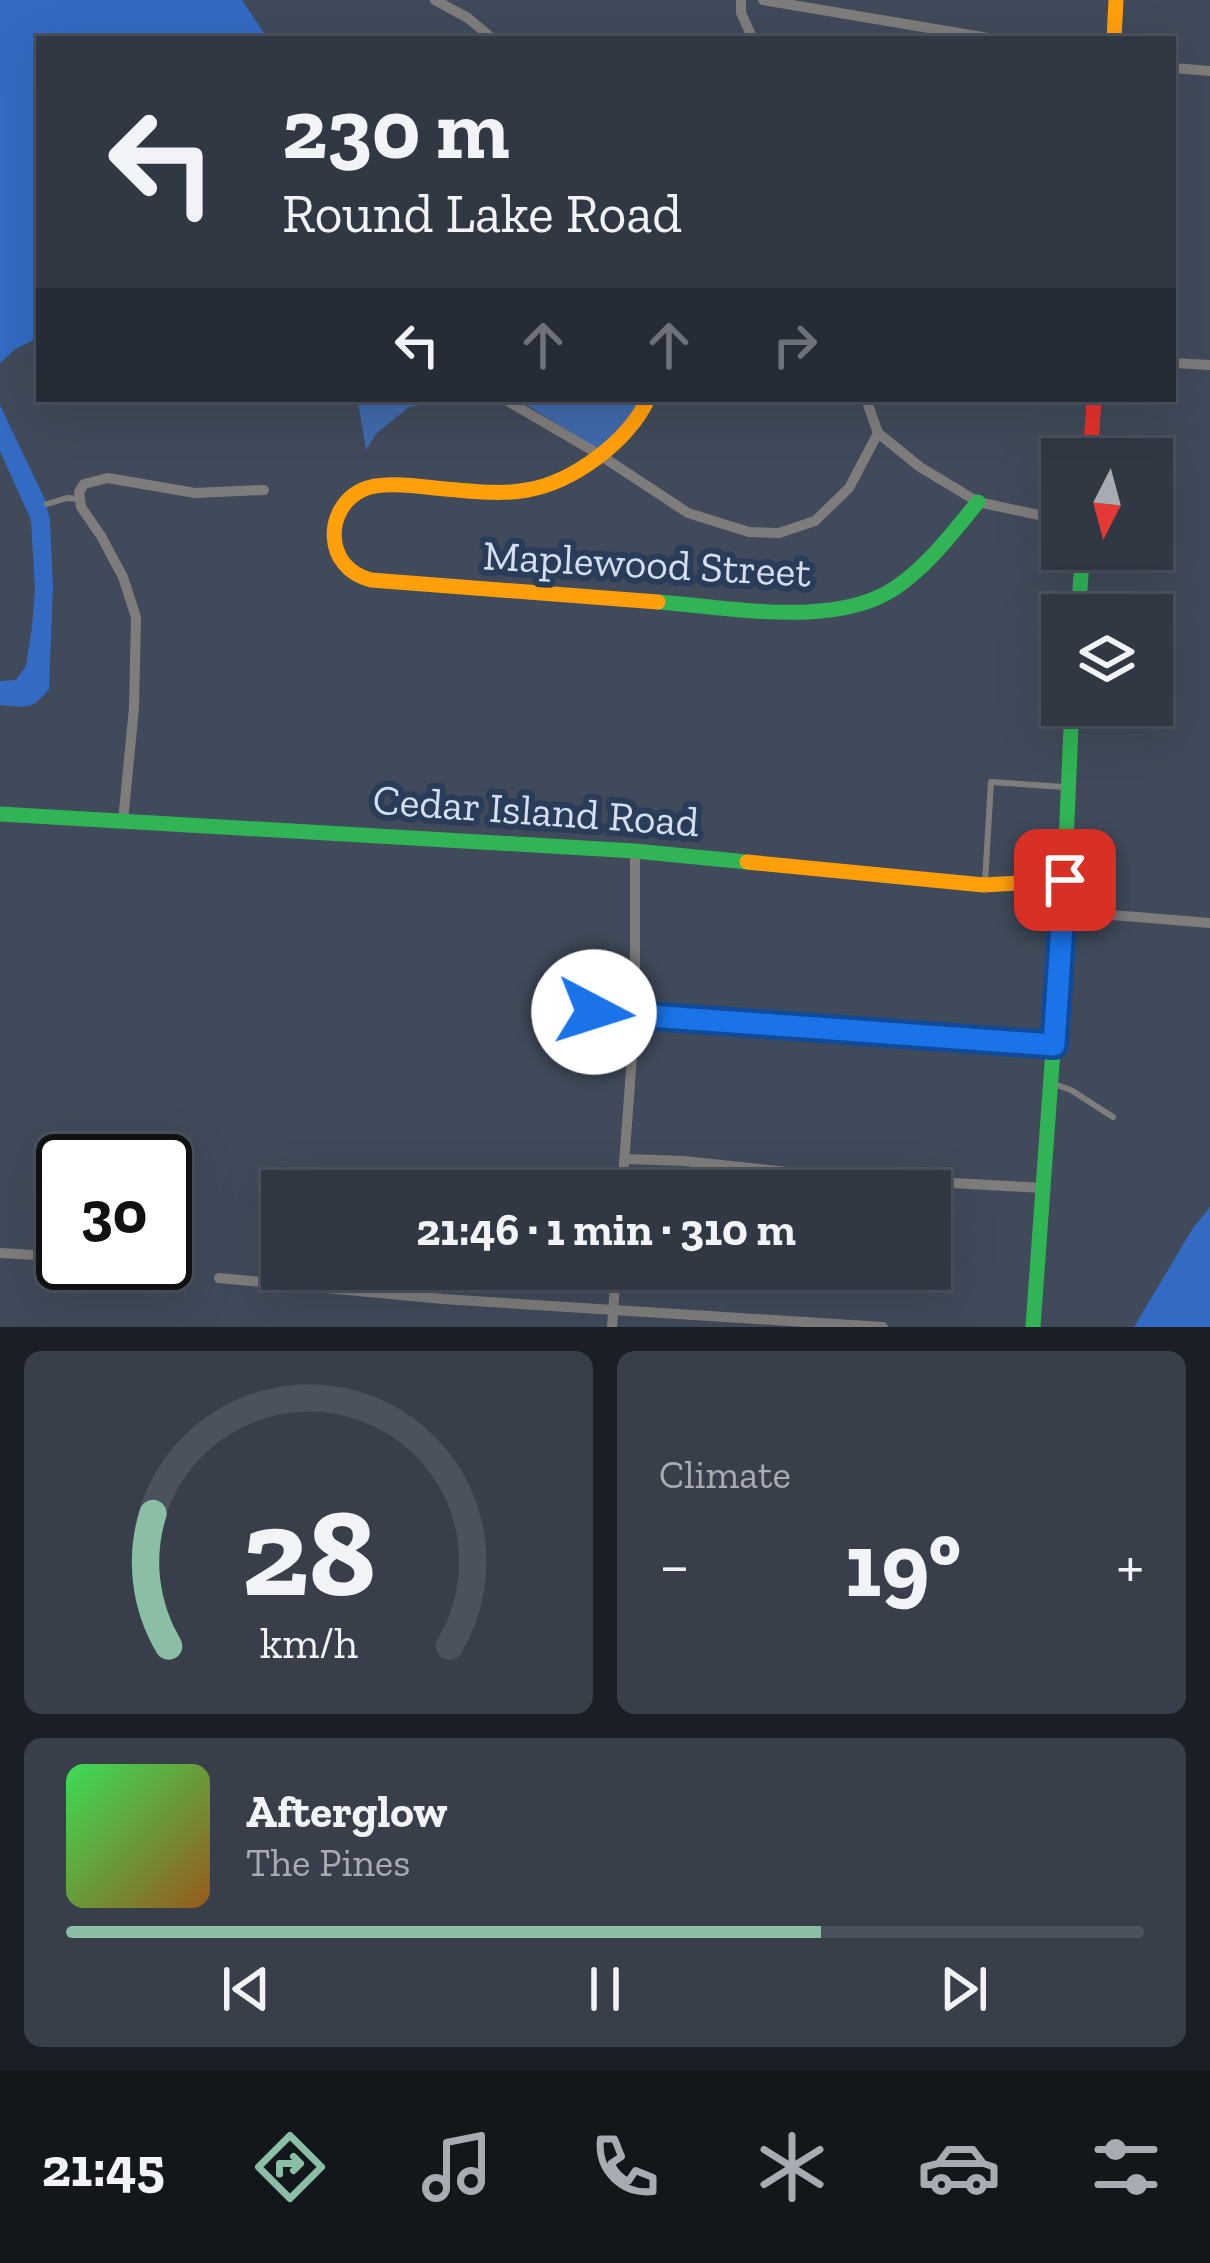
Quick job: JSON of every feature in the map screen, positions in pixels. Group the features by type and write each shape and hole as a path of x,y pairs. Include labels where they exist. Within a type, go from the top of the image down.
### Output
{"street":[{"path":"435,0 489,36"},
{"path":"741,0 741,14 752,36"},
{"path":"763,0 976,36"},
{"path":"1114,36 1116,0"},
{"path":"1176,68 1206,71"},
{"path":"1176,363 1210,365"},
{"path":"508,402 688,513 749,532 779,533 814,521 849,488 878,433"},
{"path":"600,455 629,429 646,402"},
{"path":"867,402 878,433 920,467 978,502 1041,516"},
{"path":"1091,438 1094,402"},
{"name":"Maplewood Street","path":"600,455 544,487 502,491 367,487 352,497 338,522 337,557 362,580 797,613 853,608 892,592 929,561 978,502"},
{"path":"124,820 136,617 123,577 81,507 83,484 108,478 195,493 264,490"},
{"path":"1034,1327 1071,726"},
{"name":"Cedar Island Road","path":"0,814 635,851 984,885 1065,880"},
{"path":"624,1170 635,1016 635,851"},
{"path":"1063,910 1210,923"},
{"path":"554,1009 1054,1045"},
{"path":"625,1160 683,1161 824,1177 1043,1188"},
{"path":"0,1253 36,1255"},
{"path":"220,1278 443,1300 883,1327"},
{"path":"611,1327 614,1290"}],"lane":[{"path":"47,504 79,495"},
{"path":"984,885 991,782 1069,787"},
{"path":"1051,1083 1071,1090 1112,1117"}],"shaded area":[{"path":"0,0 242,0 266,36 36,36 36,339 0,363"},
{"path":"358,402 438,402 409,407 376,434 366,450"},
{"path":"522,402 640,402 623,427 597,449"},
{"path":"0,405 50,520 49,689 38,701 22,707 0,705 0,681 16,680 26,666 35,591 31,520 0,451"},
{"path":"1210,1207 1210,1327 1134,1327 1193,1228"}],"traffic: fast":[{"path":"658,602 812,612 870,601 918,570 978,502"},
{"path":"1080,594 1081,570"},
{"path":"1033,1327 1063,911 1071,726"},
{"path":"0,814 635,851 747,862"}],"traffic: slow":[{"path":"1114,36 1116,0"},
{"path":"646,402 627,430 598,457 545,486 507,492 370,487 341,510 334,537 344,563 371,580 658,602"},
{"path":"747,862 984,885 1065,880"}],"traffic: jam":[{"path":"1091,438 1094,402"}],"route":[{"path":"594,1012 1054,1045 1065,880"}]}
